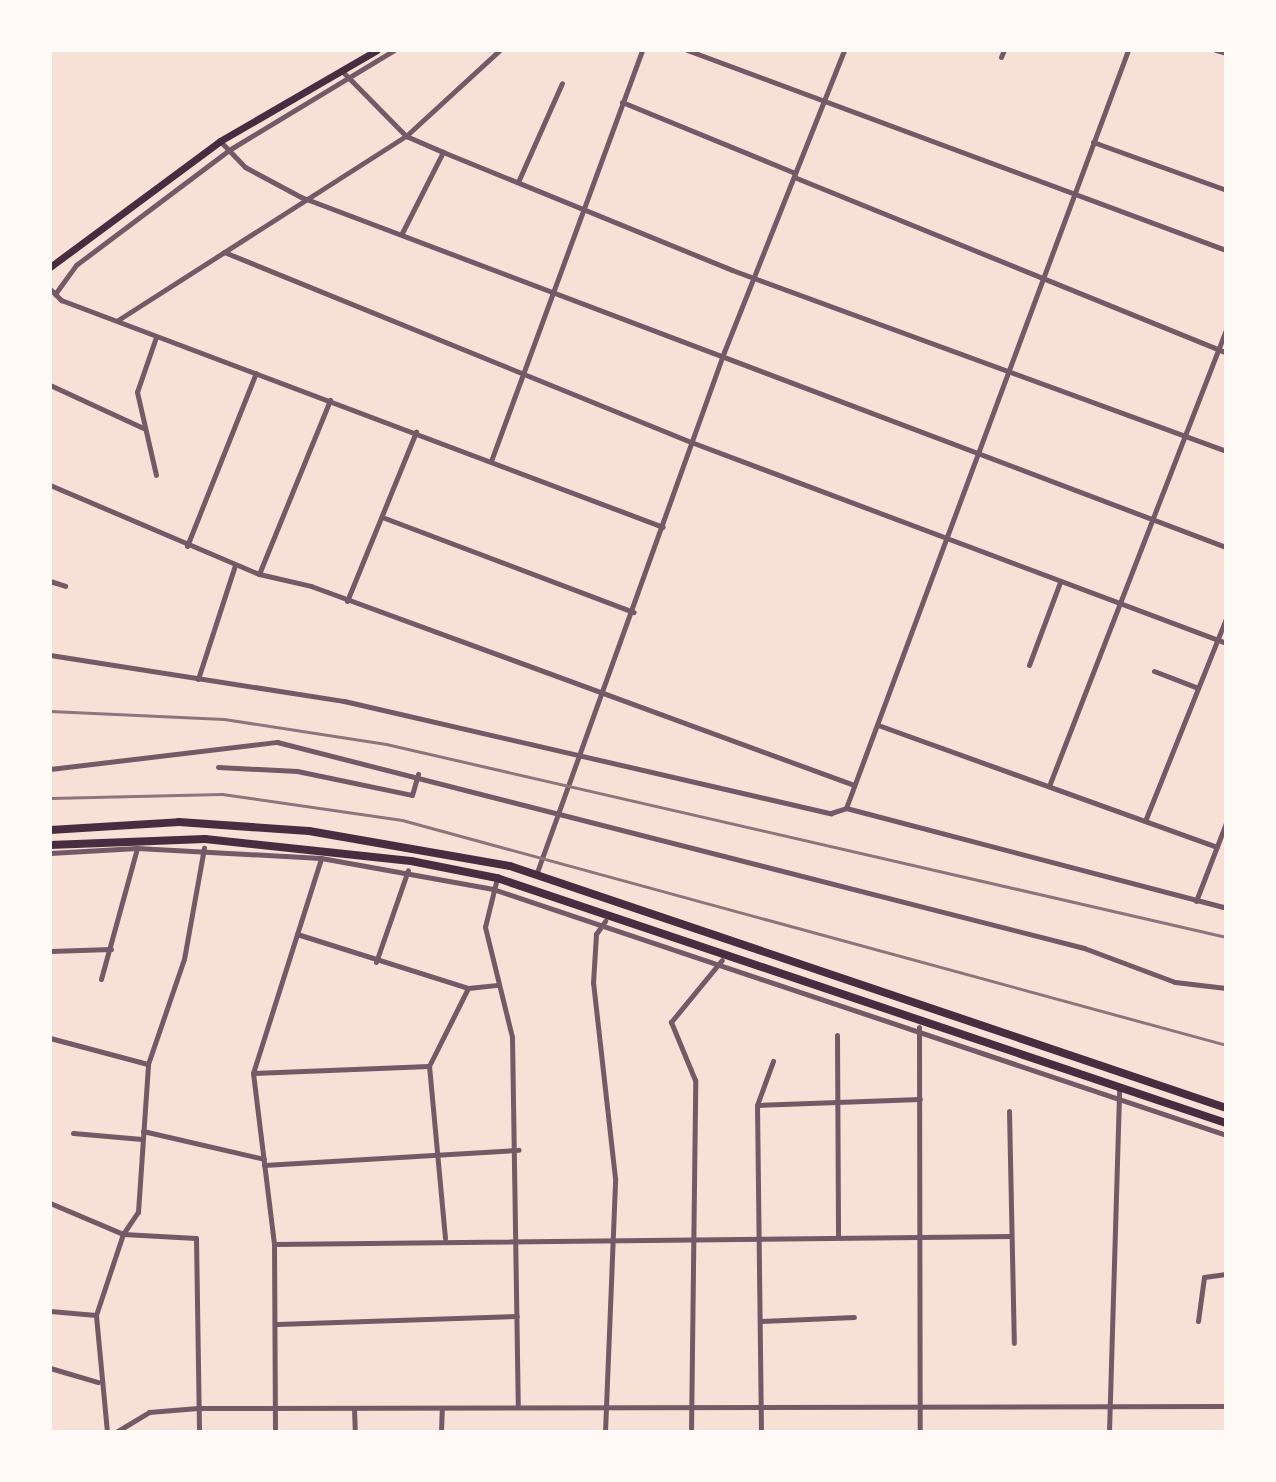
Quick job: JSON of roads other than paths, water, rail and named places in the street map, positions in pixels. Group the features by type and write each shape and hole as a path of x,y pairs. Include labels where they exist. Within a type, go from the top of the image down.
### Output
{"main road":[{"path":"50,267 220,141 377,50"},
{"path":"50,830 179,822 309,831 536,875 1226,1108"},
{"path":"50,845 205,839 497,878 606,912 1226,1123"}],"street":[{"path":"55,294 76,265 229,150 394,50"},
{"path":"117,321 224,252 301,197 406,136 500,50"},
{"path":"491,461 642,50"},
{"path":"687,50 1226,250"},
{"path":"536,875 557,809 634,612 724,352 844,50"},
{"path":"1001,57 1004,50"},
{"path":"846,808 1128,50"},
{"path":"1216,50 1226,53"},
{"path":"341,70 406,136 443,152 754,276 1008,367 1226,451"},
{"path":"518,182 562,83"},
{"path":"622,102 1223,350"},
{"path":"220,141 301,197 724,352 976,453 1226,547"},
{"path":"1093,142 1226,190"},
{"path":"402,233 443,152"},
{"path":"224,252 522,376 691,442 1226,643"},
{"path":"50,289 55,294 156,337 663,527"},
{"path":"1049,786 1152,520 1181,434 1223,350 1226,330"},
{"path":"156,337 137,392 156,475"},
{"path":"187,546 256,373"},
{"path":"50,385 144,428"},
{"path":"259,574 330,400"},
{"path":"347,601 416,432"},
{"path":"50,485 187,546 259,574 347,601 854,785"},
{"path":"382,517 634,612"},
{"path":"198,679 235,565"},
{"path":"50,581 65,586"},
{"path":"1029,665 1060,582"},
{"path":"1145,821 1226,618"},
{"path":"50,655 344,701 831,813 846,808 1226,908"},
{"path":"1154,671 1198,688"},
{"path":"878,725 1217,847"},
{"path":"50,769 277,742 557,809 601,827 678,840 1084,948 1175,982 1226,988"},
{"path":"218,767 297,771 412,795 418,774"},
{"path":"1196,901 1226,823"},
{"path":"107,1432 98,1382 96,1315 123,1234 138,1212 148,1064 184,959 205,839"},
{"path":"101,979 137,848"},
{"path":"50,853 137,848 322,853 493,889 605,923 1115,1100 1226,1135"},
{"path":"275,1432 277,1324 274,1244 253,1073 322,853"},
{"path":"376,962 408,870"},
{"path":"497,878 485,927 512,1037 519,1150 518,1405"},
{"path":"605,1432 607,1240 615,1178 593,983 596,934 605,923 606,912"},
{"path":"297,934 376,962 468,988 498,985"},
{"path":"50,951 111,949"},
{"path":"691,1432 695,1080 671,1022 721,962 725,952"},
{"path":"445,1238 429,1066 468,988"},
{"path":"919,1018 920,1432"},
{"path":"837,1035 838,1237"},
{"path":"50,1038 148,1064"},
{"path":"761,1432 757,1105 773,1061"},
{"path":"253,1073 429,1066"},
{"path":"1109,1432 1115,1100 1119,1087"},
{"path":"757,1105 920,1099"},
{"path":"1009,1111 1014,1343"},
{"path":"73,1133 143,1135 264,1162 519,1150"},
{"path":"50,1203 123,1234 196,1238 199,1432"},
{"path":"274,1244 445,1238 695,1242 759,1237 1011,1236"},
{"path":"1198,1321 1204,1277 1226,1274"},
{"path":"50,1311 96,1315"},
{"path":"277,1324 517,1316"},
{"path":"760,1321 854,1317"},
{"path":"50,1368 98,1382"},
{"path":"116,1432 149,1412 198,1408 518,1405 761,1412 920,1405 1226,1406"},
{"path":"354,1408 355,1432"},
{"path":"441,1432 442,1408"}],"railway":[{"path":"50,711 224,719 386,744 1226,937"},
{"path":"50,798 222,794 402,820 1226,1045"}]}
